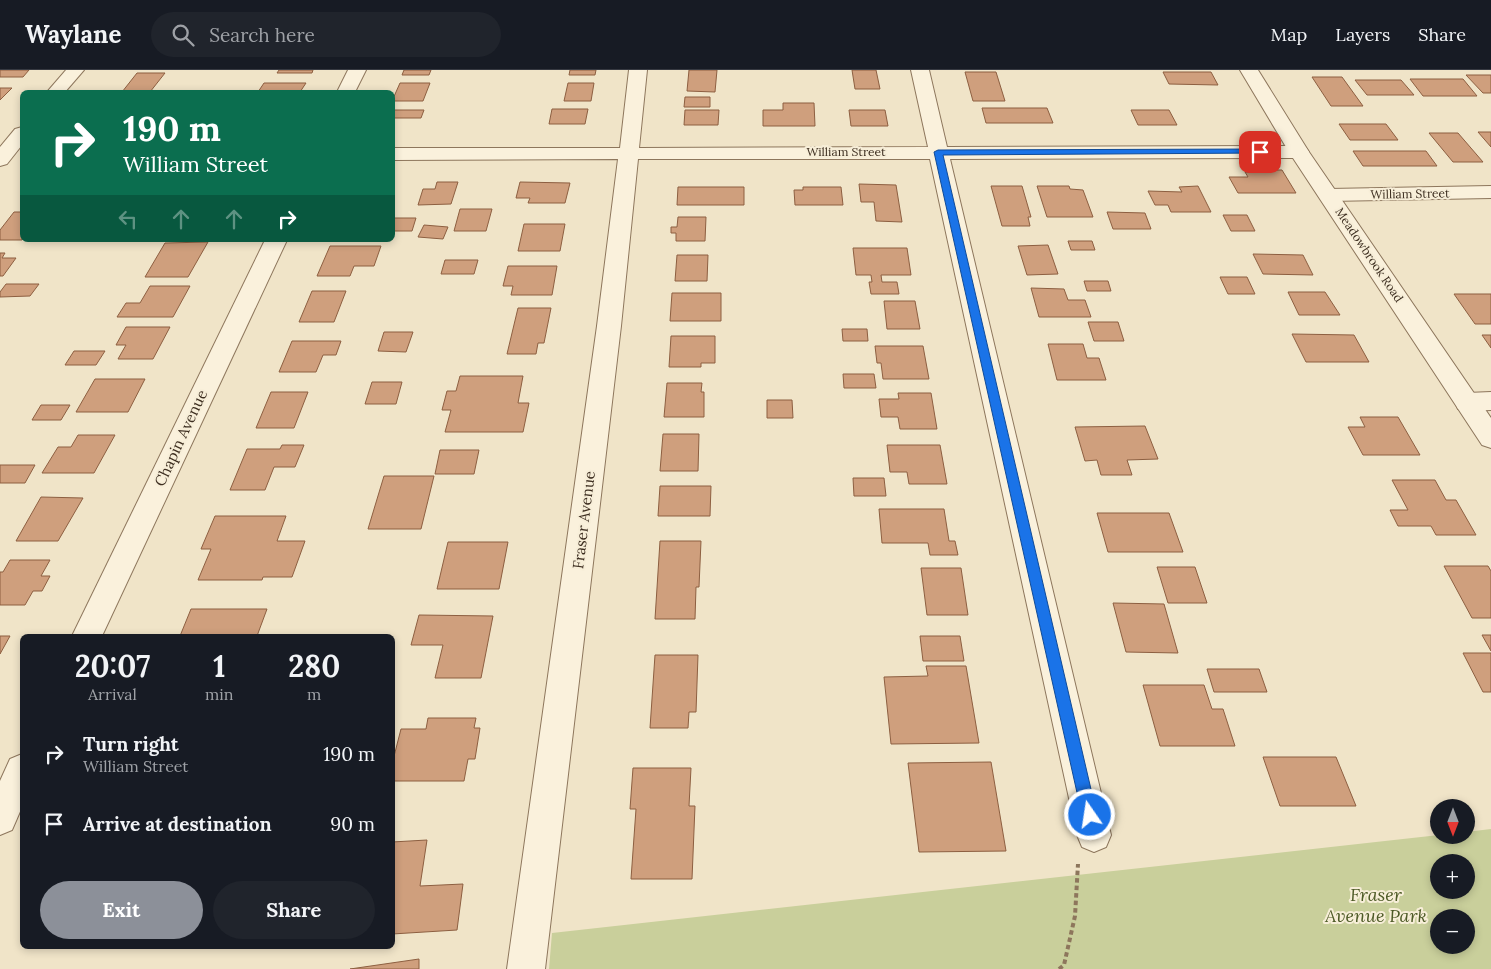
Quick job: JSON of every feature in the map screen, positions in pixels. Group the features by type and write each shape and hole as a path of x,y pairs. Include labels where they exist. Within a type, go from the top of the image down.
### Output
{"street":[{"path":"58,90 75,70"},
{"path":"347,90 357,70"},
{"name":"Fraser Avenue","path":"526,969 609,326 638,70"},
{"path":"920,70 1094,835"},
{"name":"Meadowbrook Road","path":"1249,70 1299,152 1479,402 1491,438"},
{"path":"7,156 20,136"},
{"name":"William Street","path":"395,154 1299,152"},
{"name":"William Street","path":"1329,195 1491,192"},
{"name":"Chapin Avenue","path":"88,634 275,242"},
{"path":"0,818 20,775"}],"path":[{"path":"1059,969 1064,965 1075,916 1077,866 1094,835"}],"green space":[{"name":"Fraser Avenue Park","path":"1491,829 1491,969 549,969 552,933 1430,836 1430,844 1475,844 1475,831"}],"building":[{"path":"0,70 29,70 23,77 0,77"},
{"path":"279,70 313,70 312,73 277,73"},
{"path":"404,70 431,70 429,75 402,75"},
{"path":"570,70 596,70 595,75 569,75"},
{"path":"689,70 717,70 715,92 687,91"},
{"path":"852,70 876,70 880,89 855,89"},
{"path":"965,72 996,72 1005,101 973,101"},
{"path":"1163,72 1211,72 1218,85 1169,84"},
{"path":"137,73 165,73 152,90 124,90"},
{"path":"1466,75 1491,75 1491,93 1483,93"},
{"path":"1312,77 1342,77 1363,106 1331,106"},
{"path":"1410,79 1463,79 1477,96 1423,96"},
{"path":"1355,80 1401,80 1414,95 1367,95"},
{"path":"264,83 306,83 301,90 259,90"},
{"path":"400,83 430,83 423,101 395,101 395,94"},
{"path":"568,83 594,83 591,101 564,101"},
{"path":"0,88 12,88 0,100"},
{"path":"685,97 710,97 710,107 684,107"},
{"path":"783,103 814,103 815,126 763,126 763,110 783,110"},
{"path":"982,108 1047,108 1053,123 986,123"},
{"path":"552,109 588,109 585,124 549,124"},
{"path":"395,110 424,110 421,118 395,118"},
{"path":"685,110 719,110 718,125 684,125"},
{"path":"849,110 885,110 888,126 851,126"},
{"path":"1131,110 1169,110 1177,125 1138,125"},
{"path":"1339,124 1386,124 1398,140 1350,140"},
{"path":"1478,132 1491,132 1491,147"},
{"path":"1429,133 1458,133 1483,162 1453,162"},
{"path":"1353,151 1426,151 1437,166 1363,166"},
{"path":"1270,170 1282,170 1296,193 1238,193 1229,177 1248,177 1245,172 1271,172"},
{"path":"437,182 458,182 451,204 418,205 423,189 435,189"},
{"path":"520,182 570,183 565,203 528,203 530,198 516,198"},
{"path":"859,184 896,185 902,222 876,221 874,202 861,202"},
{"path":"991,186 1022,186 1031,217 1028,217 1030,226 1002,226"},
{"path":"1037,186 1069,186 1070,189 1083,190 1093,217 1047,217"},
{"path":"1198,186 1211,212 1171,212 1168,205 1155,205 1148,191 1182,192 1179,187"},
{"path":"678,187 744,187 744,205 677,205"},
{"path":"803,187 841,187 843,205 795,205 794,190 803,190"},
{"path":"460,209 492,209 486,231 454,231"},
{"path":"14,212 20,212 20,240 0,240 0,230"},
{"path":"1107,212 1145,213 1151,229 1113,229"},
{"path":"1223,215 1247,215 1255,231 1231,231"},
{"path":"678,217 706,217 705,241 676,241 676,233 671,233 671,227 677,227"},
{"path":"395,218 416,218 412,231 395,231"},
{"path":"524,224 565,224 560,251 518,251"},
{"path":"424,225 448,227 443,239 418,237"},
{"path":"1068,241 1092,241 1095,250 1071,250"},
{"path":"208,242 188,277 145,277 165,243"},
{"path":"1048,245 1058,274 1027,275 1018,246"},
{"path":"330,246 381,246 374,266 354,266 350,276 317,276"},
{"path":"853,248 907,248 911,275 881,275 882,282 897,282 899,294 871,294 869,282 872,282 871,275 856,275"},
{"path":"0,253 5,253 2,258 16,258 3,276 0,276"},
{"path":"1253,254 1303,255 1313,275 1263,274"},
{"path":"677,255 708,255 707,281 675,281"},
{"path":"445,260 478,260 474,274 441,274"},
{"path":"508,266 557,266 552,295 511,295 513,286 503,286"},
{"path":"1220,277 1247,277 1255,294 1228,294"},
{"path":"1084,281 1108,281 1111,291 1087,291"},
{"path":"6,284 39,284 30,296 0,297 0,292"},
{"path":"150,286 190,286 173,317 117,317 126,303 140,303"},
{"path":"1031,288 1064,289 1068,300 1085,300 1091,317 1039,317"},
{"path":"312,291 346,291 334,322 299,322"},
{"path":"1288,292 1325,292 1340,315 1299,315"},
{"path":"672,293 721,293 721,321 670,321"},
{"path":"1454,294 1491,294 1491,324 1475,324"},
{"path":"884,301 915,301 920,329 887,329"},
{"path":"518,308 551,308 544,343 538,343 536,354 507,354"},
{"path":"1088,322 1118,322 1124,341 1094,341"},
{"path":"126,327 170,327 153,359 118,359 126,345 116,345"},
{"path":"842,329 867,329 868,341 843,341"},
{"path":"384,332 413,332 406,352 378,351"},
{"path":"1292,334 1354,335 1369,362 1306,362"},
{"path":"1482,335 1491,335 1491,348"},
{"path":"671,336 715,336 715,363 701,363 701,367 669,367"},
{"path":"292,341 341,341 336,355 323,355 316,372 279,372"},
{"path":"1048,344 1083,344 1087,358 1099,358 1106,380 1057,380"},
{"path":"875,346 923,346 929,379 883,379 881,363 877,363"},
{"path":"74,351 105,351 96,365 65,365"},
{"path":"843,374 874,374 876,388 844,388"},
{"path":"460,376 523,376 518,403 529,403 523,432 445,432 451,410 442,410 447,391 456,391"},
{"path":"95,379 145,379 128,412 76,412"},
{"path":"372,382 402,382 396,404 365,404"},
{"path":"667,383 702,383 701,392 704,392 704,417 664,417"},
{"path":"271,392 308,392 294,428 256,428"},
{"path":"898,393 931,393 937,429 900,429 898,417 881,417 879,399 899,399"},
{"path":"767,400 792,400 793,418 767,418"},
{"path":"41,405 70,405 61,420 32,420"},
{"path":"1360,417 1398,417 1420,455 1363,455 1348,427 1365,427"},
{"path":"1145,426 1158,459 1127,460 1132,475 1101,475 1097,460 1085,461 1075,427"},
{"path":"663,434 699,434 698,471 660,471"},
{"path":"78,435 115,435 94,473 42,473 58,447 71,447"},
{"path":"282,445 304,445 295,467 274,467 265,490 230,490 247,449 280,449"},
{"path":"887,445 940,445 947,484 909,484 907,472 890,472"},
{"path":"440,450 479,450 474,474 435,474"},
{"path":"0,465 35,465 25,483 0,483"},
{"path":"384,476 434,476 421,529 368,529"},
{"path":"853,478 884,478 886,496 854,496"},
{"path":"1392,480 1435,480 1446,500 1456,500 1476,535 1436,535 1431,526 1398,526 1390,510 1408,510"},
{"path":"660,486 711,486 710,516 658,516"},
{"path":"41,497 83,498 58,541 16,541"},
{"path":"879,509 944,509 949,541 955,541 958,555 930,555 928,543 882,543"},
{"path":"1097,513 1169,513 1183,552 1108,552"},
{"path":"215,516 286,516 277,541 305,541 292,577 263,577 262,580 198,580 211,549 201,549"},
{"path":"660,541 701,541 699,587 696,587 695,619 655,619"},
{"path":"448,542 508,542 499,589 437,589"},
{"path":"10,560 50,560 41,576 50,576 42,591 33,591 25,605 0,605 0,572 3,572"},
{"path":"1444,566 1488,566 1491,571 1491,618 1472,618"},
{"path":"1157,567 1195,567 1207,603 1168,603"},
{"path":"921,568 961,568 968,615 927,615"},
{"path":"1113,603 1164,604 1178,653 1126,652"},
{"path":"191,609 267,609 258,634 181,634"},
{"path":"419,615 493,616 481,678 435,678 443,645 411,645"},
{"path":"1482,635 1491,635 1491,651"},
{"path":"0,636 10,636 0,654"},
{"path":"920,636 960,636 964,661 923,661"},
{"path":"1463,653 1491,653 1491,692 1483,692"},
{"path":"655,655 698,655 696,712 689,712 688,728 650,728"},
{"path":"926,666 966,666 979,743 891,744 884,677 928,676"},
{"path":"1207,669 1259,669 1267,692 1214,692"},
{"path":"1143,685 1204,685 1212,709 1223,709 1235,746 1160,746"},
{"path":"428,718 476,718 474,728 480,728 475,759 468,759 464,781 395,781 395,752 401,729 426,729"},
{"path":"1263,757 1336,757 1356,806 1280,806"},
{"path":"991,762 1006,851 919,852 908,763"},
{"path":"633,768 691,768 689,806 695,806 692,879 631,879 636,809 630,809"},
{"path":"427,840 420,886 463,884 457,930 395,934 395,842"},
{"path":"419,959 419,969 350,969"}],"route":[{"path":"1090,815 938,152 1260,152"}]}
